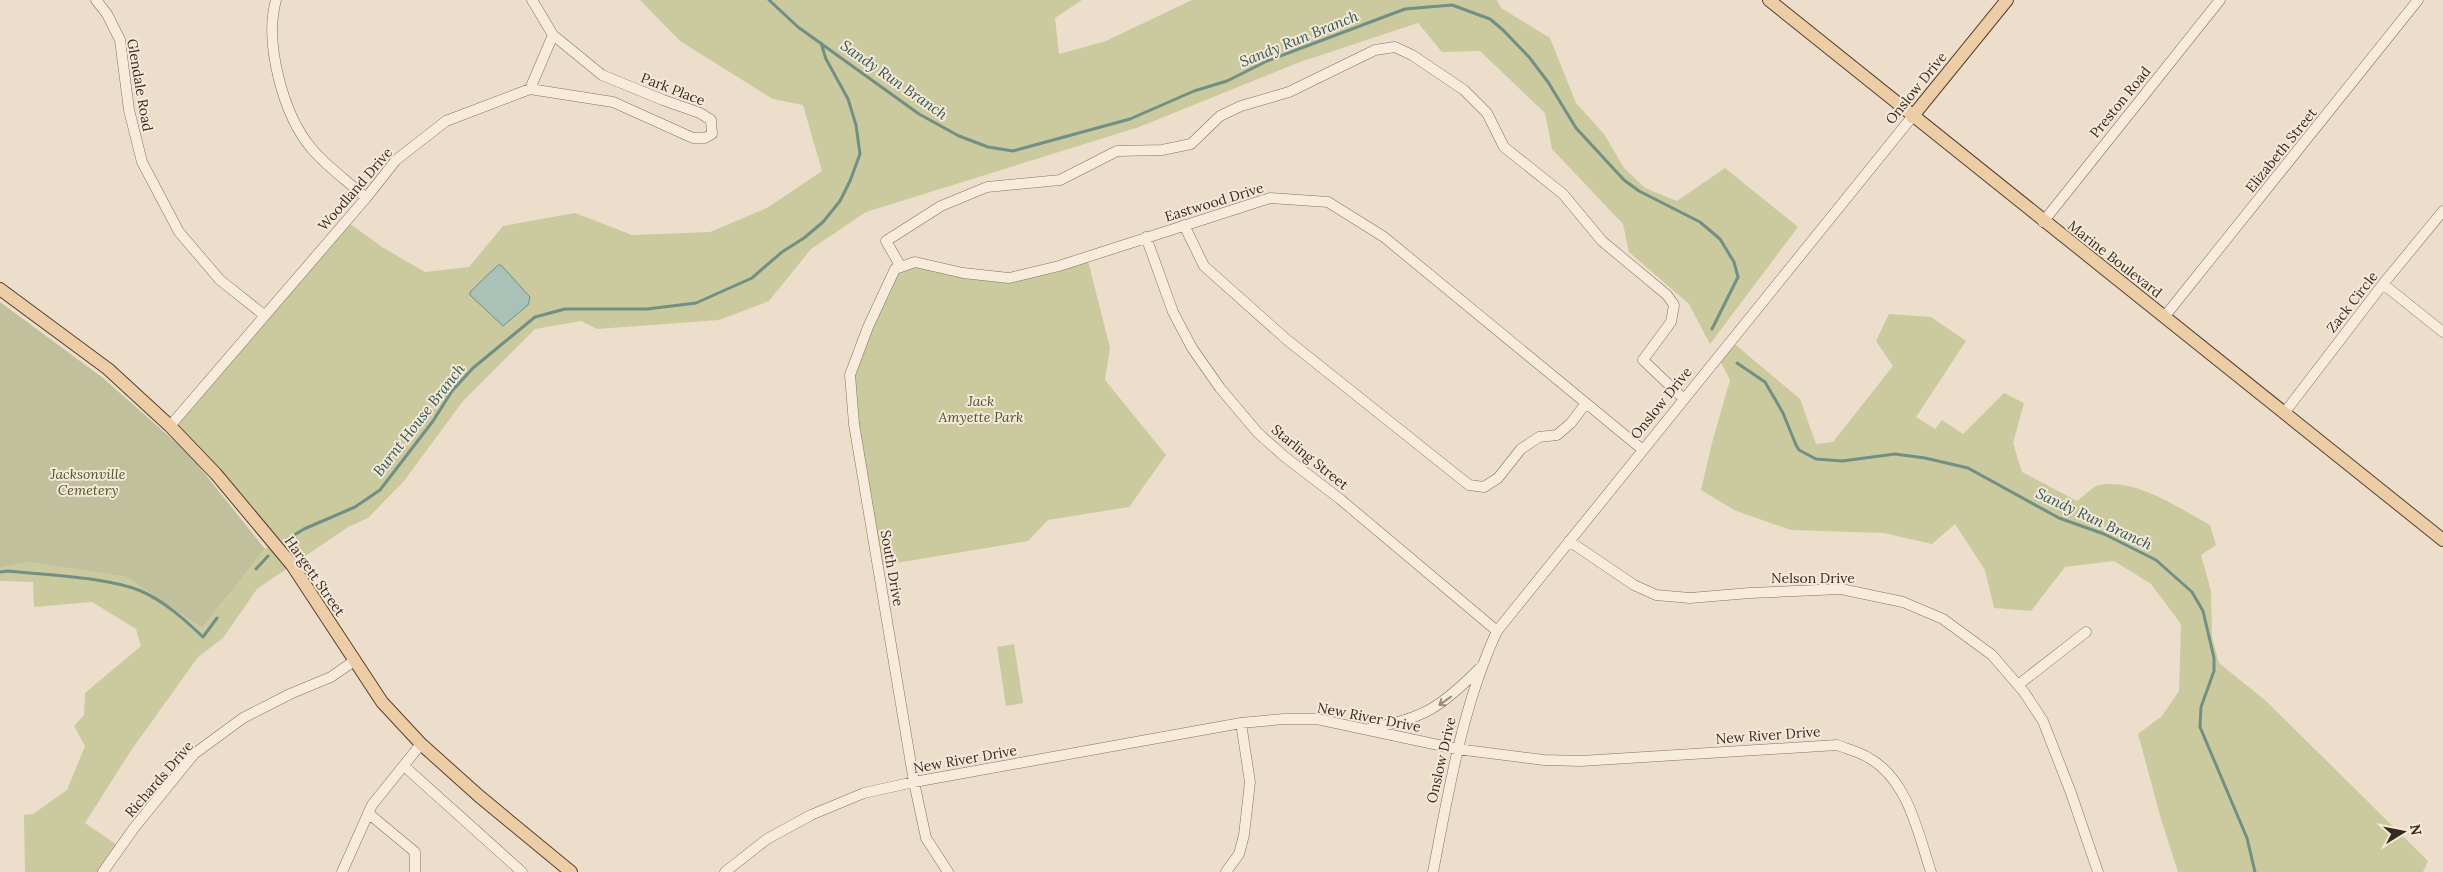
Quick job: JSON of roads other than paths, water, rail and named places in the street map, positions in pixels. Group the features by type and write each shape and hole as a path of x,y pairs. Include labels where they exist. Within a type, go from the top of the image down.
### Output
{"main road":[{"name":"Marine Boulevard","path":"1769,0 2043,222 2165,316 2443,540"},
{"name":"Onslow Drive","path":"1912,116 2007,0"},
{"name":"Hargett Street","path":"0,289 6,297 108,369 170,426 216,474 292,565 382,702 421,744 479,796 570,872"}],"street":[{"name":"Glendale Road","path":"96,0 107,14 120,40 128,110 142,162 179,232 220,280 264,315"},
{"path":"276,0 272,16 272,51 293,121 312,149 366,198"},
{"path":"530,89 553,35 532,0"},
{"name":"Preston Road","path":"2043,222 2220,0"},
{"name":"Elizabeth Street","path":"2165,316 2418,0"},
{"name":"Park Place","path":"530,89 613,102 693,138 705,138 712,134 711,120 700,113 602,75 553,35"},
{"path":"898,268 886,240 941,206 987,187 1060,180 1116,152 1162,150 1191,144 1220,116 1241,106 1290,92 1375,50 1395,47 1412,54 1464,90 1487,113 1504,147 1563,194 1602,241 1667,294 1674,305 1671,322 1643,360 1684,399"},
{"name":"Woodland Drive","path":"170,426 366,198 396,160 446,122 530,89"},
{"name":"Onslow Drive","path":"1433,872 1457,749 1480,667 1497,630 1912,116"},
{"name":"Eastwood Drive","path":"898,268 915,262 964,273 1009,278 1059,266 1270,198 1328,202 1384,237 1643,450"},
{"name":"Zack Circle","path":"2285,412 2383,284 2443,211"},
{"path":"1184,225 1204,266 1286,339 1469,485 1484,487 1498,478 1521,449 1539,437 1557,435 1571,423 1586,403"},
{"name":"Starling Street","path":"1146,238 1173,312 1192,348 1220,388 1258,433 1497,630"},
{"name":"South Drive","path":"898,268 868,327 850,375 854,424 914,782 926,838 948,872"},
{"path":"2383,284 2443,332"},
{"name":"Nelson Drive","path":"1569,540 1634,586 1656,595 1690,598 1841,589 1903,602 1943,618 1992,655 2018,685 2043,721 2071,793 2098,872"},
{"path":"2018,685 2086,632"},
{"name":"Richards Drive","path":"103,872 134,828 194,754 244,718 290,694 331,678 354,661"},
{"path":"1364,729 1401,722 1431,711 1455,694 1480,667"},
{"name":"New River Drive","path":"726,872 767,839 811,815 864,793 914,782 1241,723 1284,719 1316,719 1457,749 1544,760 1581,761 1837,744 1870,758 1893,780 1909,804 1931,872"},
{"path":"1226,872 1238,854 1244,835 1250,782 1241,723"},
{"path":"342,872 372,805 421,744"},
{"path":"404,766 522,872"},
{"path":"368,813 415,852 415,872"}],"waterway":[{"name":"Sandy Run Branch","path":"769,0 798,27 919,114 959,136 988,147 1013,151 1130,119 1194,91 1227,81 1267,61 1405,9 1452,5 1490,19 1503,30 1529,57 1548,82 1576,128 1624,180 1639,191 1700,222 1720,239 1734,262 1738,277 1712,329"},
{"name":"Burnt House Branch","path":"286,540 304,529 355,507 380,490 433,421 452,391 473,368 535,317 565,309 647,309 696,303 752,278 782,252 804,238 823,222 840,201 860,154 856,125 848,99 826,59 821,43"},
{"name":"Sandy Run Branch","path":"1737,363 1765,382 1783,413 1799,450 1816,459 1842,461 1895,454 1925,458 1968,468 2059,518 2104,534 2156,560 2192,592 2203,611 2214,658 2214,671 2201,707 2200,727 2247,838 2255,872"},
{"name":"Burnt House Branch","path":"256,569 268,556"},
{"name":"Burnt House Branch","path":"0,572 8,571 76,577 127,586 141,591 166,605 203,637 217,618"}],"park label":[{"name":"Jack Amyette Park","path":"981,410"},
{"name":"Jacksonville Cemetery","path":"88,482"}]}
